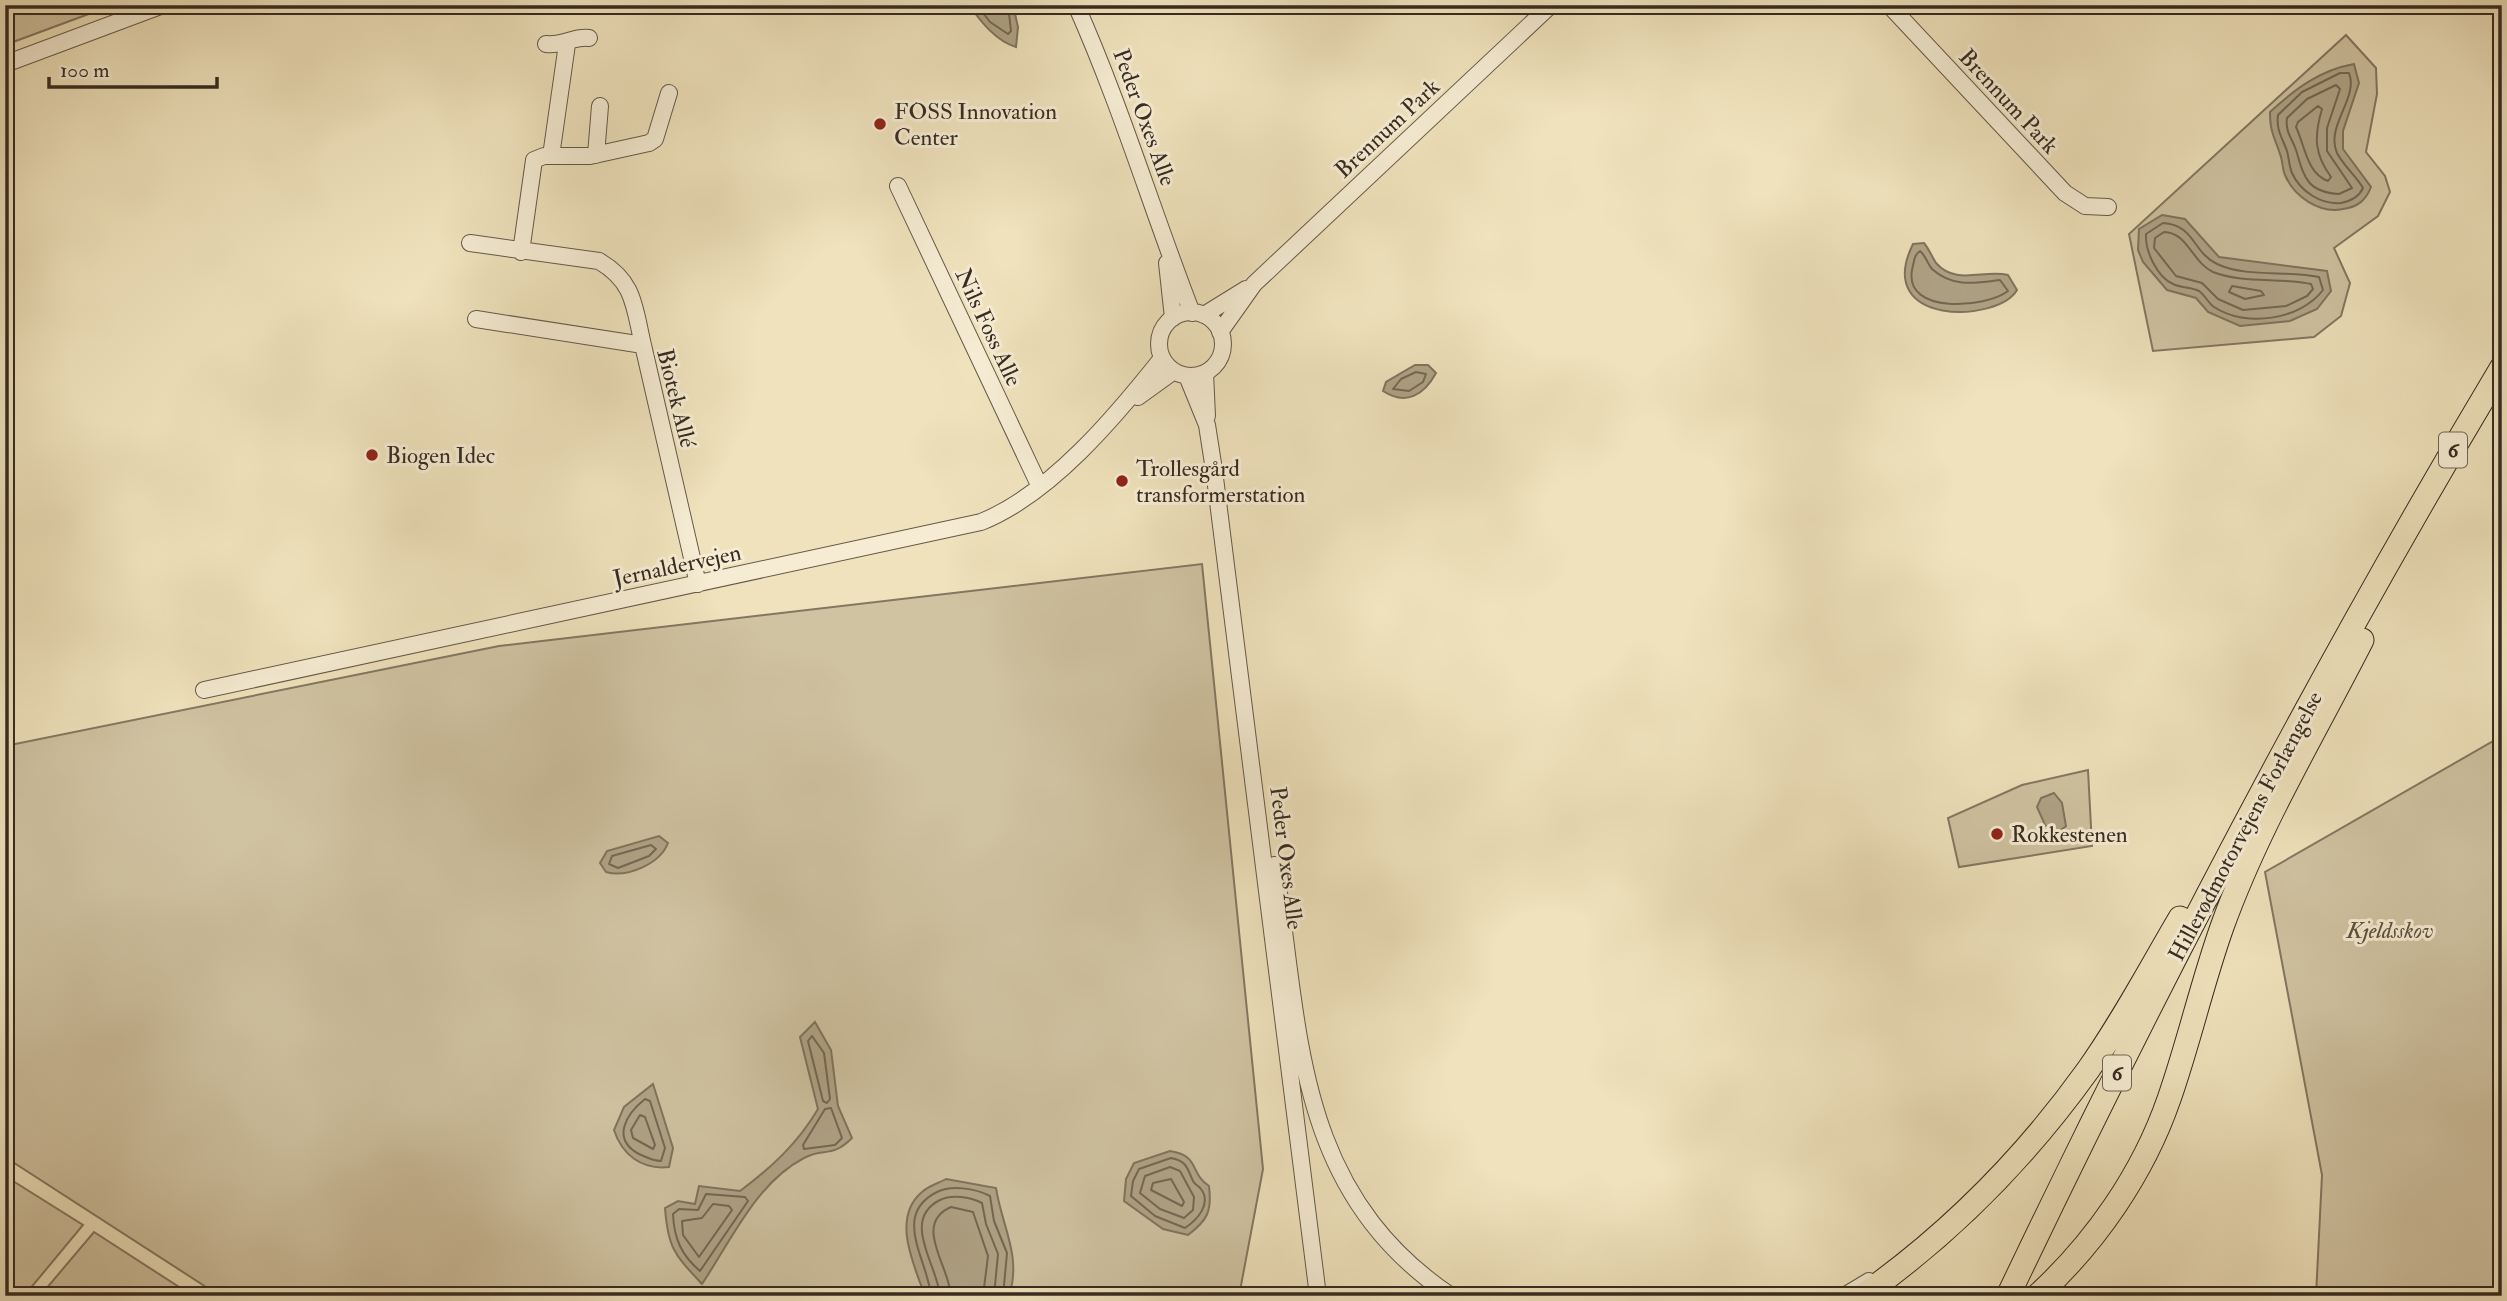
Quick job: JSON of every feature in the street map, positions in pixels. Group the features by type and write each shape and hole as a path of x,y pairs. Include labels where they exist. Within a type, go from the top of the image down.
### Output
{"highway":[{"name":"Hillerødmotorvejens Forlængelse","path":"2008,1296 2102,1102 2231,852 2405,534 2502,367"},
{"path":"2037,1296 2093,1237 2148,1148 2168,1101 2222,926 2263,834 2384,598 2405,534"},
{"path":"1862,1296 1912,1260 1972,1207 2012,1166 2090,1068 2191,900 2231,852"}],"street":[{"path":"5,64 163,5"},
{"name":"Peder Oxes Alle","path":"1076,5 1108,77 1165,247 1198,314"},
{"name":"Brennum Park","path":"1220,332 1254,284 1551,5"},
{"name":"Brennum Park","path":"1889,5 2065,193 2085,206 2108,207"},
{"path":"546,44 567,44 579,36 589,38"},
{"path":"551,156 567,44"},
{"path":"521,252 533,163 537,158 596,155 649,143 655,139 669,93"},
{"path":"596,155 600,106"},
{"name":"Nils Foss Alle","path":"898,186 1040,487"},
{"path":"470,243 599,261 613,270 630,290 643,345"},
{"name":"Peder Oxes Alle","path":"1165,247 1173,318"},
{"name":"Brennum Park","path":"1198,314 1254,284"},
{"path":"1198,314 1220,332 1221,355 1205,373 1181,374 1162,358 1160,336 1173,318 1198,314"},
{"name":"Biotek Allé","path":"476,319 643,345 698,584"},
{"name":"Jernaldervejen","path":"204,690 981,522 1003,513 1040,487 1122,409 1162,358"},
{"name":"Peder Oxes Alle","path":"1205,373 1207,425 1318,1296"},
{"name":"Peder Oxes Alle","path":"1181,374 1207,425"},
{"name":"Jernaldervejen","path":"1122,409 1181,374"},
{"path":"1251,754 1271,839 1309,1090 1317,1121 1341,1177 1375,1227 1416,1270 1451,1296"},
{"path":"1844,1296 1903,1256 2012,1166"}],"green space":[{"path":"5,5 113,5 5,45"},
{"path":"2346,35 2376,68 2377,94 2366,152 2385,176 2390,192 2378,216 2334,248 2350,283 2341,316 2314,337 2153,351 2129,234"},
{"path":"1202,564 1263,1169 1239,1296 220,1296 5,1157 5,746 499,646"},
{"name":"Kjeldsskov","path":"2502,736 2502,1296 2316,1296 2322,1175 2265,872"},
{"path":"2088,770 2092,846 1959,867 1948,818 2022,785"},
{"path":"5,1176 83,1225 24,1296 5,1296"},
{"path":"94,1232 193,1296 40,1296"}],"water":[{"path":"969,5 1013,5 1018,27 1016,47 996,36"},
{"path":"2354,64 2359,83 2343,131 2343,149 2371,187 2367,196 2357,205 2343,209 2326,209 2301,197 2289,183 2273,134 2270,112 2309,82 2330,71"},
{"path":"2162,215 2185,219 2219,257 2327,271 2331,291 2317,309 2290,321 2240,326 2208,312 2196,298 2167,290 2143,262 2138,250 2139,229"},
{"path":"1924,243 1936,263 1944,270 1961,275 2008,275 2017,290 2005,301 1965,312 1942,310 1923,304 1909,291 1905,271 1913,244"},
{"path":"1415,365 1428,365 1436,373 1420,392 1407,398 1399,398 1383,391 1386,382"},
{"path":"2054,793 2062,803 2066,826 2056,834 2045,825 2037,807 2041,798"},
{"path":"659,836 668,843 664,851 642,868 614,873 606,872 600,863 607,851"},
{"path":"815,1022 831,1050 838,1106 852,1138 833,1151 804,1158 772,1182 746,1214 702,1284 674,1250 668,1233 665,1208 678,1201 695,1204 699,1186 740,1191 773,1164 802,1133 818,1109 800,1037"},
{"path":"653,1084 673,1148 669,1167 650,1166 634,1159 622,1147 614,1130 624,1107"},
{"path":"1170,1151 1180,1153 1191,1161 1199,1176 1209,1186 1210,1202 1207,1214 1200,1225 1188,1235 1163,1229 1124,1201 1126,1179 1134,1163"},
{"path":"946,1179 996,1188 1012,1255 1009,1296 925,1296 908,1242 908,1215 922,1192"}],"place":[{"name":"FOSS Innovation Center","path":"880,124"},
{"name":"Biogen Idec","path":"372,455"},
{"name":"Trollesgård transformerstation","path":"1122,481"},
{"name":"Rokkestenen","path":"1997,834"}]}
